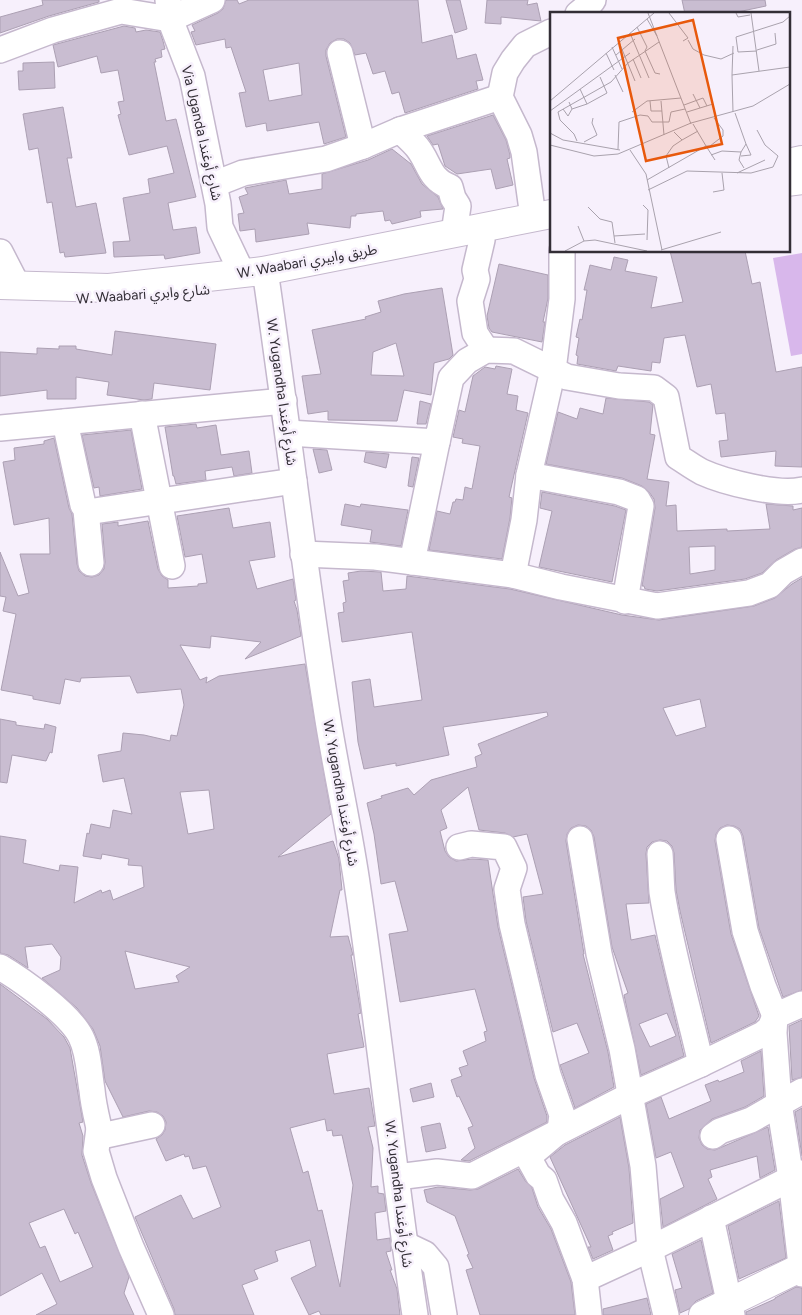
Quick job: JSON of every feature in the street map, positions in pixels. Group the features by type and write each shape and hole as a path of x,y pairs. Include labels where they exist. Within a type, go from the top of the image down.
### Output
{"main road":[{"name":"W. Waabari طريق وابيري","path":"6,290 108,288 257,276 454,232 545,219"},
{"path":"257,276 482,240 545,219"},
{"path":"703,1315 731,1308 802,1270"}],"street":[{"path":"0,50 53,30 121,11 169,9 212,0"},
{"path":"580,12 593,0"},
{"name":"Via Uganda شارع أوغندا","path":"169,9 192,76 215,184 220,227 257,276"},
{"path":"545,219 519,135 500,97 505,73 513,60 525,45 550,32"},
{"path":"340,53 363,146"},
{"path":"215,184 243,173 326,159 400,130 500,97"},
{"path":"400,130 418,149 430,172 441,183 450,187 453,198 458,206 454,232"},
{"path":"482,240 475,270 477,279 470,302 475,332 486,350"},
{"path":"0,252 6,290"},
{"path":"512,575 524,520 529,475 553,370 562,298 562,252"},
{"name":"W. Yugandha شارع أوغندا","path":"257,276 284,401 303,554 328,722 358,887 397,1177 404,1244 416,1315"},
{"path":"412,562 451,378 467,361 486,350 514,350 567,378 619,386 654,388 666,397 678,458 703,472 754,488 795,492 802,490"},
{"path":"0,428 284,401"},
{"path":"142,414 172,566"},
{"path":"64,422 83,505 86,510 91,563"},
{"path":"288,433 437,442"},
{"path":"529,475 619,492 637,499 641,506 625,601"},
{"path":"86,510 94,511 159,502 294,481"},
{"path":"303,554 375,557 512,575 625,601 657,606 749,593 770,585 783,572 802,561"},
{"path":"580,839 599,954 622,1049 643,1166 650,1249 666,1315"},
{"path":"729,839 745,931 775,1016 774,1034 779,1103 796,1175 802,1270"},
{"path":"460,847 471,844 504,847 514,868 507,889 512,924 548,1075 562,1115 560,1130 528,1157 538,1175 544,1180 551,1200 564,1223 585,1279 589,1315"},
{"path":"660,854 662,890 673,949 701,1064"},
{"path":"0,968 22,980 73,1024 82,1038 99,1128 96,1151 104,1178 131,1247 161,1315"},
{"path":"397,1177 437,1172 472,1176 629,1096 762,1034 770,1028 775,1016 802,1004"},
{"path":"713,1136 720,1130 751,1120 802,1091"},
{"path":"99,1128 106,1135 152,1124"},
{"path":"585,1279 650,1249 796,1175"},
{"path":"711,1218 731,1308"},
{"path":"404,1244 425,1254 436,1267 444,1315"}],"shaded area":[{"path":"802,253 802,354 791,356 773,258"}],"building":[{"path":"42,0 99,0 99,2 49,16 0,33 0,17 43,5"},
{"path":"226,0 237,0 239,4 249,0 418,0 422,43 452,35 457,59 476,54 483,80 476,81 478,89 405,113 399,92 392,94 385,71 373,74 366,53 355,55 350,43 344,39 337,39 330,43 326,50 326,56 346,137 324,144 319,122 267,131 266,123 246,127 239,93 246,92 231,47 226,48 225,39 196,45 191,32 195,31 192,25 223,9","holes":["299,63 302,95 269,101 263,70"]},
{"path":"446,0 460,0 467,29 455,33"},
{"path":"487,0 528,0 527,5 537,3 541,21 501,17 501,24 485,23"},
{"path":"682,0 765,0 766,6 738,12 685,12"},
{"path":"124,26 135,28 136,32 146,30 160,32 165,49 161,50 162,57 155,59 156,62 154,62 166,121 176,119 196,197 168,203 173,230 196,227 200,253 165,259 164,255 114,257 113,242 130,241 123,198 150,193 148,179 174,173 167,146 129,155 118,115 121,114 118,102 124,101 118,70 101,73 97,56 58,67 53,45"},
{"path":"54,62 55,88 19,90 18,71 23,71 23,63"},
{"path":"63,107 72,158 67,158 76,207 96,203 106,253 65,257 64,252 60,253 52,202 47,203 38,148 29,150 23,114"},
{"path":"493,115 506,140 510,155 510,158 507,159 513,185 496,189 491,169 457,174 445,166 438,144 433,145 427,136"},
{"path":"392,149 411,164 422,184 438,197 443,209 420,211 421,217 392,224 390,220 385,221 383,211 356,214 356,216 351,216 350,228 307,223 309,234 256,242 255,229 240,231 238,214 244,213 239,197 248,194 245,188 286,180 289,194 322,189 322,174 368,160"},
{"path":"670,252 745,252 752,284 760,282 776,372 802,367 802,467 775,466 776,451 721,457 719,441 728,440 725,413 716,414 711,384 697,387 685,335 664,338 660,363 652,362 651,371 618,366 616,371 577,364 578,356 576,355 579,338 576,337 580,319 582,320 587,290 584,290 590,265 611,270 614,257 628,260 625,271 657,277 651,308 683,302"},
{"path":"499,264 548,275 548,298 543,322 545,322 542,342 492,332 489,328 487,316"},
{"path":"442,288 453,355 449,359 434,363 431,395 404,390 397,421 328,420 328,411 308,414 302,376 321,374 312,330 366,319 365,317 381,312 378,301 404,294","holes":["396,343 404,376 371,375 373,352"]},
{"path":"115,331 216,344 210,390 154,383 152,399 144,400 107,395 109,382 76,377 76,399 47,399 47,390 0,396 0,352 37,354 37,348 59,349 59,346 76,346 76,349 112,355"},
{"path":"496,366 512,369 507,394 518,396 516,410 528,413 509,497 512,498 510,518 502,559 429,550 437,511 450,514 453,502 456,499 463,500 465,487 472,489 480,446 462,443 463,439 453,437 459,410 465,412 473,376 485,367 495,369"},
{"path":"606,398 649,402 653,405 650,434 655,435 647,479 669,482 666,506 676,505 677,531 770,529 766,504 793,506 793,510 802,508 802,547 776,560 762,573 745,579 657,591 645,589 642,586 655,508 654,499 649,492 642,486 622,478 546,464 558,412 577,419 580,408 603,414","holes":["715,546 715,570 690,574 689,547"]},
{"path":"420,401 431,404 426,424 417,424"},
{"path":"196,424 197,428 216,425 221,455 249,451 252,473 234,476 232,467 205,471 206,480 176,484 165,427"},
{"path":"131,430 142,489 100,496 99,487 94,488 82,435"},
{"path":"54,438 69,508 72,514 77,564 79,571 85,576 99,575 104,569 102,524 118,522 118,526 148,521 158,569 162,576 168,580 168,588 198,586 198,584 207,583 202,554 185,557 177,516 229,508 233,528 270,522 275,557 249,561 257,589 293,579 296,600 294,601 301,636 245,659 261,642 211,636 210,648 180,645 200,680 207,677 206,683 219,676 305,664 331,814 278,857 333,841 339,859 342,890 340,890 330,937 348,936 353,955 351,955 361,1013 358,1014 364,1047 327,1054 334,1094 369,1088 375,1126 368,1127 373,1148 371,1187 378,1186 378,1193 384,1194 386,1211 375,1213 377,1240 390,1238 391,1251 386,1252 397,1289 400,1315 321,1315 319,1311 309,1315 291,1278 316,1266 310,1240 275,1251 278,1261 254,1270 258,1279 242,1285 254,1315 175,1315 135,1217 181,1195 193,1219 221,1207 206,1166 193,1169 189,1156 185,1157 184,1154 166,1161 156,1139 165,1130 166,1122 163,1116 157,1112 149,1111 123,1117 105,1081 100,1046 93,1029 77,1008 42,978 60,970 61,957 52,944 25,947 28,968 8,955 0,953 0,836 26,840 23,863 59,871 60,865 78,867 74,903 101,890 102,893 110,890 113,900 144,887 142,866 128,865 129,859 102,854 101,859 83,856 87,833 89,834 91,824 110,828 113,810 132,814 124,778 103,782 98,755 121,751 123,733 144,735 170,741 171,735 177,736 184,705 181,689 137,693 130,676 81,678 80,682 65,679 60,704 33,699 33,696 1,690 16,614 3,611 6,597 0,596 0,552 18,596 29,593 20,554 50,554 49,518 14,525 3,462 15,460 14,448 44,444 44,441","holes":["209,790 214,829 188,834 180,792","125,951 190,967 176,976 179,982 135,989","325,1119 327,1131 332,1130 333,1136 342,1135 353,1185 340,1287 322,1210 318,1211 308,1171 303,1173 290,1128"]},
{"path":"313,449 327,450 332,470 319,473"},
{"path":"366,452 389,454 386,468 364,462"},
{"path":"412,457 419,458 413,487 408,486"},
{"path":"542,492 615,506 626,510 612,582 539,567 552,511 540,508"},
{"path":"345,504 360,507 361,504 408,510 401,546 370,542 372,530 341,525"},
{"path":"361,571 381,572 383,591 406,589 407,576 510,589 622,615 659,620 754,606 775,598 802,578 802,990 783,997 759,928 743,836 740,829 734,826 727,825 720,828 716,834 715,841 731,934 759,1016 755,1022 711,1043 680,911 672,846 667,841 652,842 647,847 646,854 649,903 626,904 631,940 655,935 684,1056 641,1075 624,995 628,993 612,947 594,837 591,830 586,826 578,825 571,828 567,834 566,841 583,954 608,1052 614,1087 575,1108 560,1065 589,1053 577,1023 553,1032 526,921 523,897 543,894 527,834 513,837 505,833 479,830 468,787 441,810 447,828 440,831 445,851 449,857 456,861 488,860 498,927 534,1078 547,1116 547,1122 469,1161 461,1160 475,1148 468,1128 473,1126 459,1096 457,1097 451,1080 462,1076 459,1068 468,1065 463,1051 486,1041 484,1032 487,1031 475,989 400,1002 389,934 408,931 395,881 381,884 374,834 367,803 382,798 381,796 408,788 414,795 431,780 477,767 475,757 482,754 478,744 548,716 547,712 443,727 449,755 396,766 396,763 364,769 358,742 352,682 370,679 374,707 422,700 412,632 342,642 338,613 344,612 343,603 346,602 343,581 349,580 348,573","holes":["700,699 706,727 676,736 663,708","667,1013 676,1036 650,1047 639,1024"]},
{"path":"0,719 16,722 16,725 44,729 45,724 56,727 52,753 50,752 46,761 12,755 7,783 0,782"},
{"path":"0,984 47,1019 64,1037 70,1048 83,1122 79,1123 83,1136 82,1155 91,1183 129,1277 124,1293 134,1315 36,1315 57,1304 42,1273 0,1296","holes":["64,1209 75,1234 78,1232 93,1267 60,1282 45,1246 40,1248 29,1223"]},
{"path":"802,1020 802,1077 792,1080 789,1026"},
{"path":"761,1051 764,1096 745,1107 712,1119 700,1130 699,1138 702,1145 707,1149 715,1150 768,1127 775,1170 760,1178 757,1156 710,1170 712,1177 708,1179 717,1199 663,1227 660,1199 684,1187 671,1152 656,1158 646,1104 661,1097 669,1119 711,1101 705,1085 718,1080 719,1082 744,1072 741,1061"},
{"path":"431,1083 434,1097 413,1102 410,1089"},
{"path":"802,1108 802,1156 795,1112"},
{"path":"620,1117 629,1168 633,1223 612,1232 613,1234 608,1236 613,1250 593,1259 588,1247 591,1247 550,1157 565,1145"},
{"path":"440,1123 446,1148 426,1152 421,1127"},
{"path":"518,1169 532,1188 538,1207 551,1229 571,1282 575,1315 480,1315 466,1270 473,1268 455,1216 427,1202 424,1190 438,1187 478,1189"},
{"path":"779,1201 786,1258 739,1279 728,1226"},
{"path":"701,1240 713,1293 696,1301 689,1309 680,1313 675,1290 682,1288 672,1254"},
{"path":"796,1287 802,1288 802,1315 746,1315 746,1312"},
{"path":"647,1298 651,1315 603,1315 603,1309"}]}
